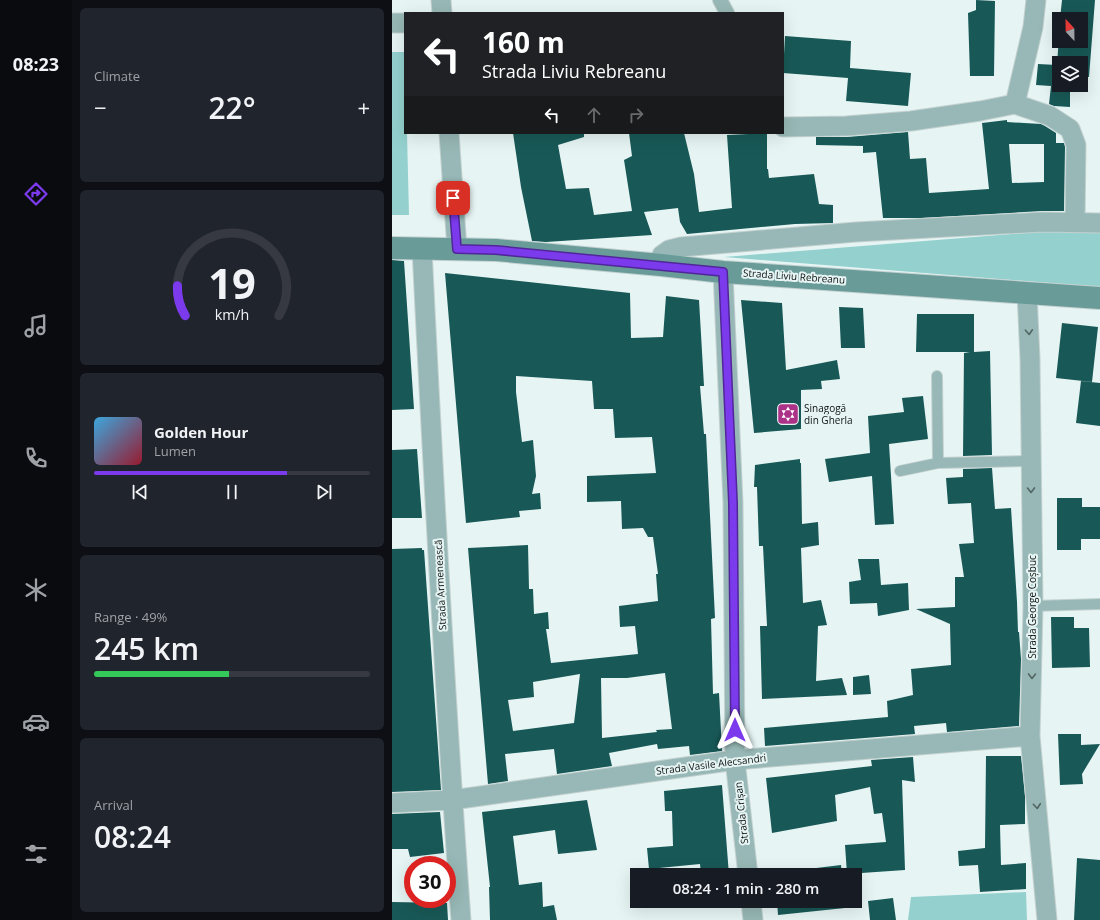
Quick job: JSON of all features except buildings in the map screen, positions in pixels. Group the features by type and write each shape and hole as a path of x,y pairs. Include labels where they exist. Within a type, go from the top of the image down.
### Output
{"main road":[{"name":"Strada Liviu Rebreanu","path":"392,248 422,250 496,250 723,272 1100,298"}],"street":[{"path":"441,0 442,12"},
{"path":"720,0 726,12"},
{"path":"1015,104 1033,26 1036,0"},
{"path":"392,23 404,23"},
{"path":"784,125 846,126 911,121 980,111 1015,104 1050,116 1070,128 1076,145 1075,223"},
{"path":"449,134 457,249"},
{"path":"661,265 662,255 669,250 681,247 856,232 1043,222 1100,223"},
{"name":"Strada Armenească","path":"422,250 452,800 461,920"},
{"name":"Strada Crișan","path":"723,272 733,503 736,760 747,868"},
{"name":"Strada George Coșbuc","path":"1027,294 1030,359 1033,606 1030,736 1047,920"},
{"name":"Strada Vasile Alecsandri","path":"392,803 452,800 736,760 1030,736"},
{"path":"752,908 753,920"}],"lane":[{"path":"937,376 938,463"},
{"path":"900,471 938,463 1031,461"},
{"path":"1033,606 1100,604"}],"shaded area":[{"path":"392,52 404,52 404,134 407,134 409,215 392,215"},
{"path":"1038,232 1100,232 1100,287 724,257"},
{"path":"1026,892 1027,920 908,920 911,897"}],"place":[{"name":"Sinagogă din Gherla","path":"788,414"}],"route":[{"path":"453,198 457,249 496,250 723,272 733,503 735,730"}]}
